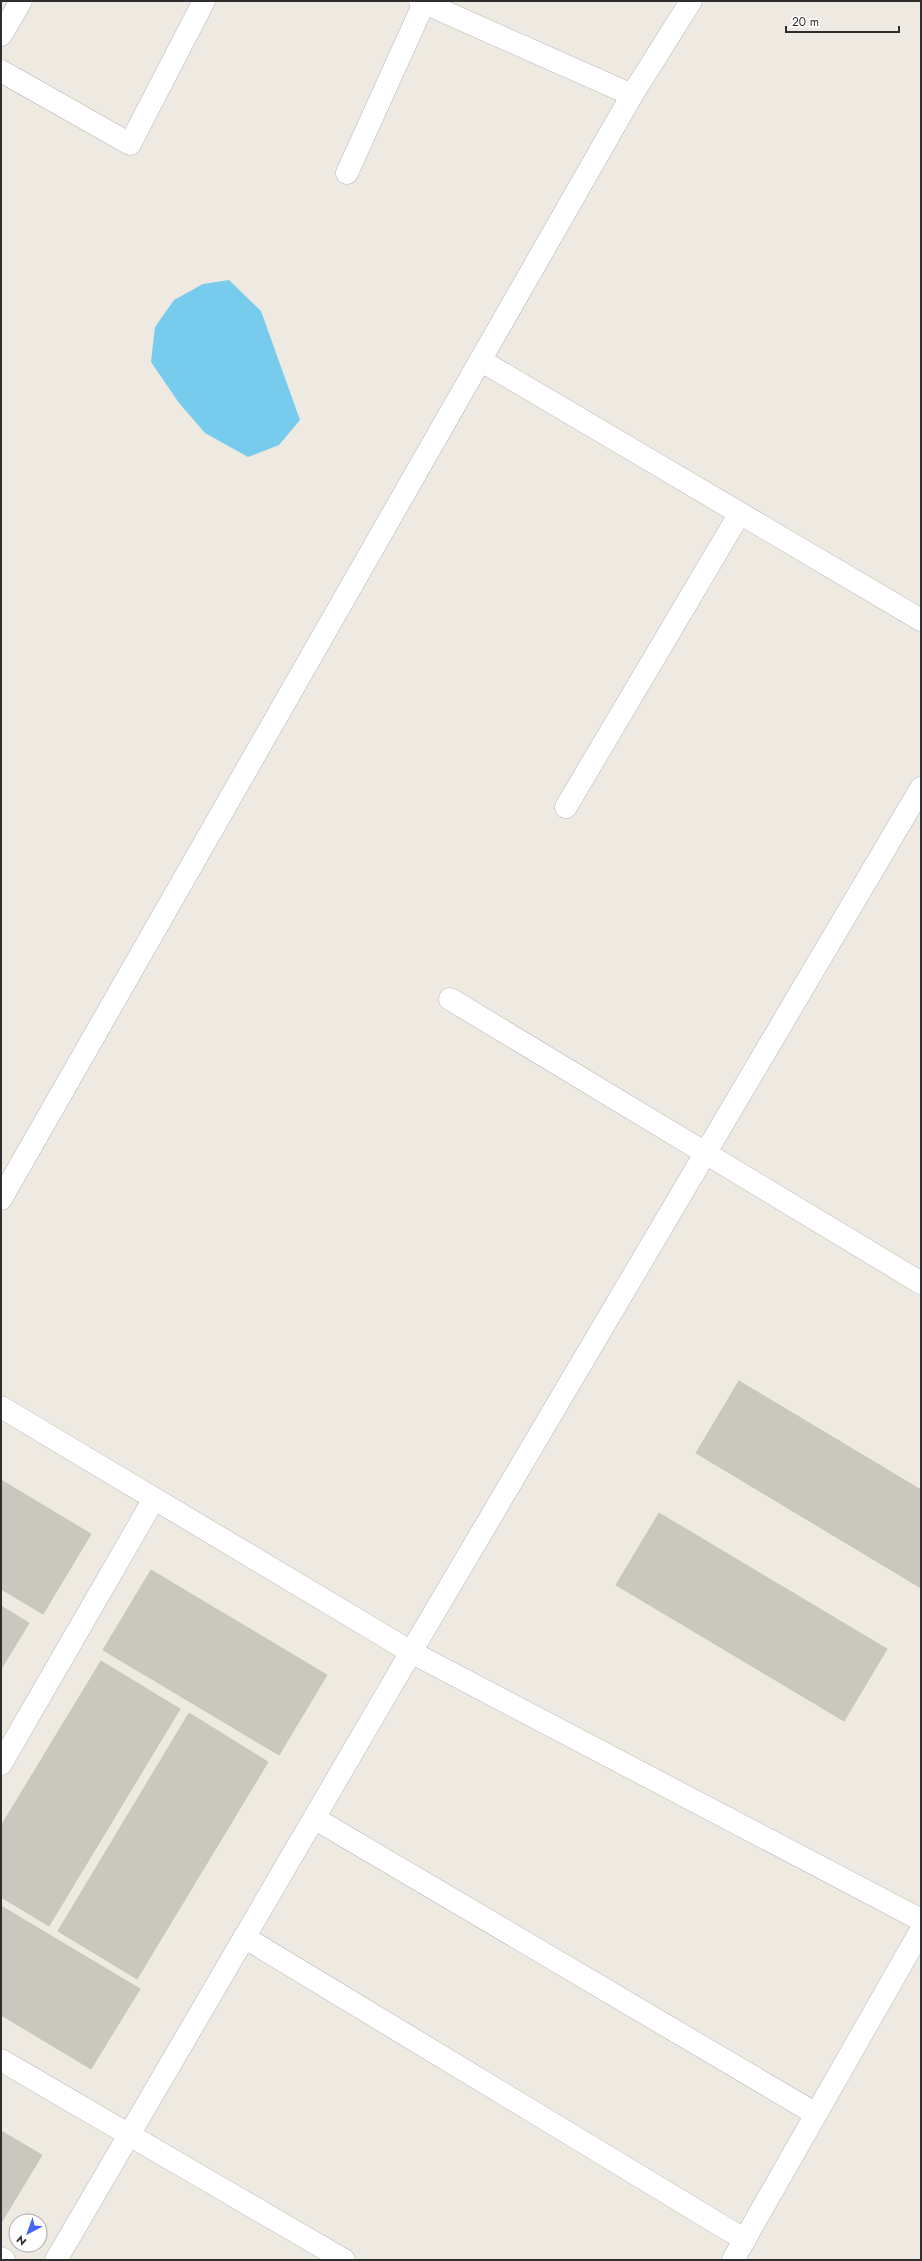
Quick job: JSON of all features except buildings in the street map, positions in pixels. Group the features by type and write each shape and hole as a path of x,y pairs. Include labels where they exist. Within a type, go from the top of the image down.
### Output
{"street":[{"path":"1,35 21,1"},
{"path":"1,71 130,144 204,1"},
{"path":"1,1199 632,95 691,1"},
{"path":"347,173 422,2 632,95"},
{"path":"480,360 921,620"},
{"path":"566,807 740,513"},
{"path":"56,2260 411,1652 921,788"},
{"path":"450,999 921,1283"},
{"path":"1,1407 411,1652 921,1920"},
{"path":"1,1764 154,1498"},
{"path":"314,1818 816,2114"},
{"path":"734,2260 921,1930"},
{"path":"244,1937 745,2240"},
{"path":"1,2060 129,2133 344,2260"}],"water":[{"path":"229,280 261,311 300,420 279,445 248,457 205,433 179,403 151,362 155,327 174,300 203,284"}]}
